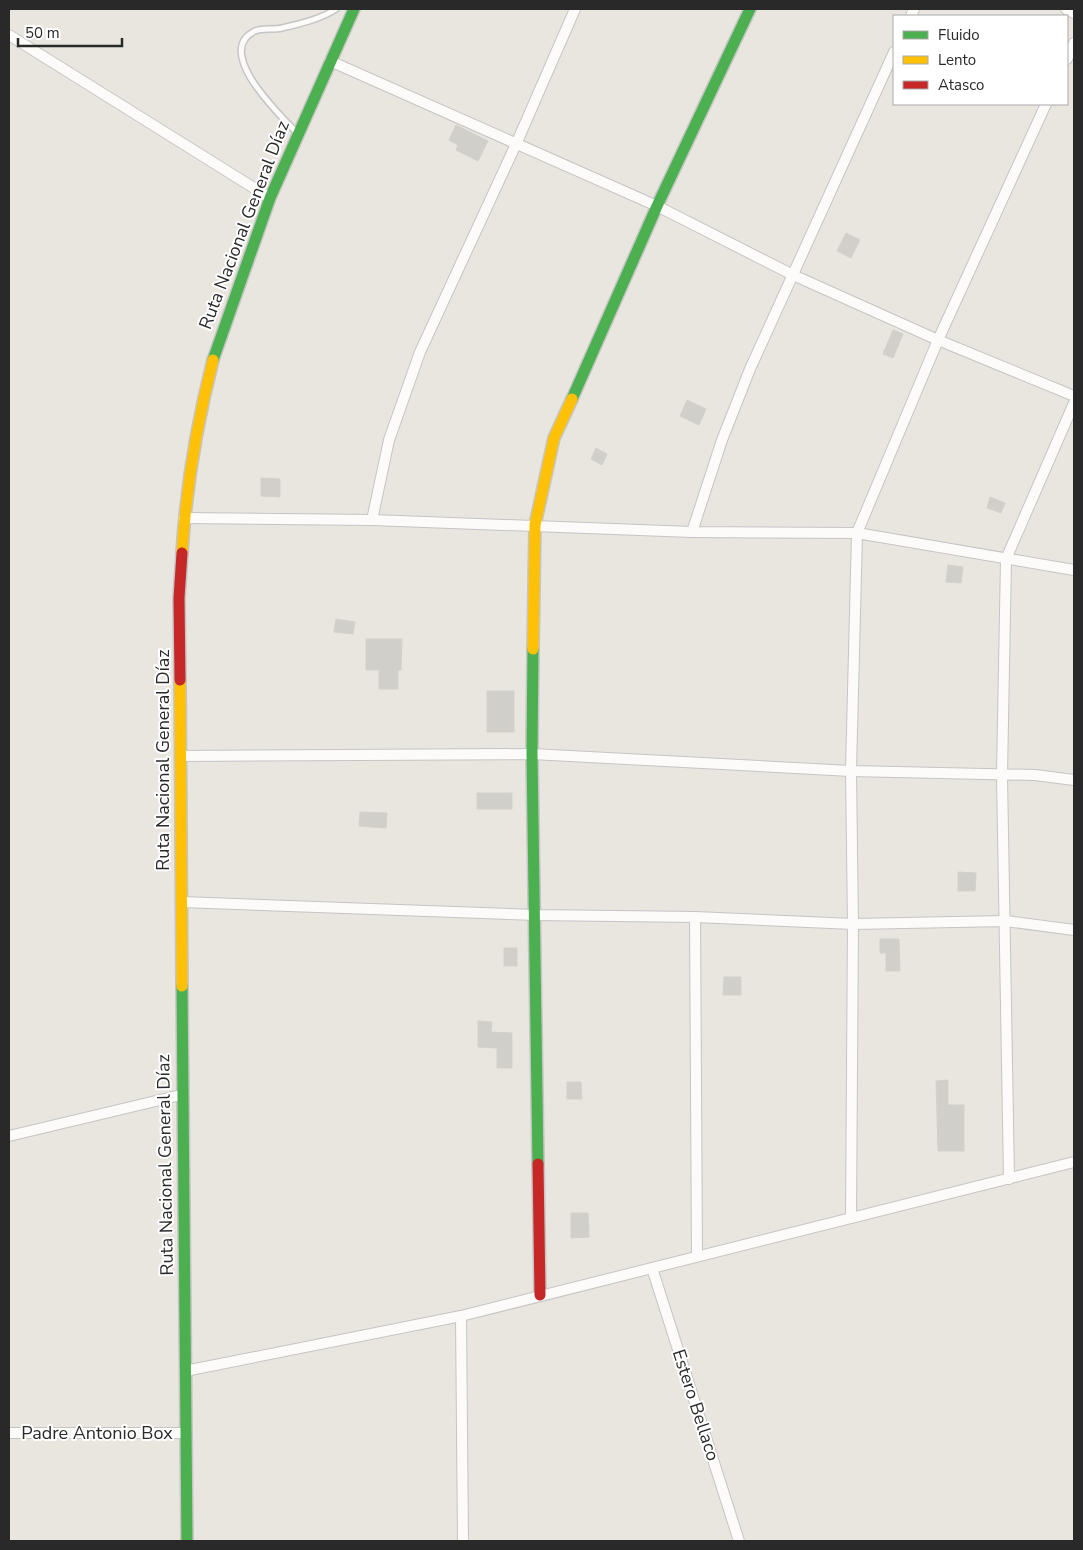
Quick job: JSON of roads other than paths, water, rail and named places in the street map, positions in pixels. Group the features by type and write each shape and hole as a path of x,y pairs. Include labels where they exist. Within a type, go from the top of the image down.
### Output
{"main road":[{"name":"Ruta Nacional General Díaz","path":"187,1541 181,1095 182,902 179,598 184,518 200,413 218,342 270,198 354,9"},
{"path":"540,1295 532,754 535,525 554,438 657,206 750,9"}],"street":[{"path":"372,520 388,440 420,352 517,142 575,9"},
{"path":"1066,9 1074,13"},
{"path":"9,35 270,198"},
{"path":"1068,57 1074,43"},
{"path":"692,532 722,440 793,275 893,54"},
{"path":"330,61 517,142 657,206 793,275 938,340 1074,396"},
{"path":"851,1218 853,924 851,771 857,533 938,340 1046,105"},
{"path":"1009,1179 1002,775 1006,559 1074,404"},
{"path":"184,518 372,520 692,532 857,533 1074,570"},
{"path":"180,756 532,754 851,771 1035,775 1074,780"},
{"path":"182,902 853,924 1006,921 1074,930"},
{"path":"695,918 696,1255"},
{"path":"9,1136 181,1095"},
{"path":"185,1372 461,1316 652,1268 696,1255 1074,1162"},
{"name":"Estero Bellaco","path":"652,1268 739,1541"},
{"path":"461,1316 463,1541"},
{"name":"Padre Antonio Box","path":"9,1433 186,1433"}],"lane":[{"path":"298,134 271,105 245,71 241,58 242,46 246,38 256,31 281,28 311,20 336,9"}]}
